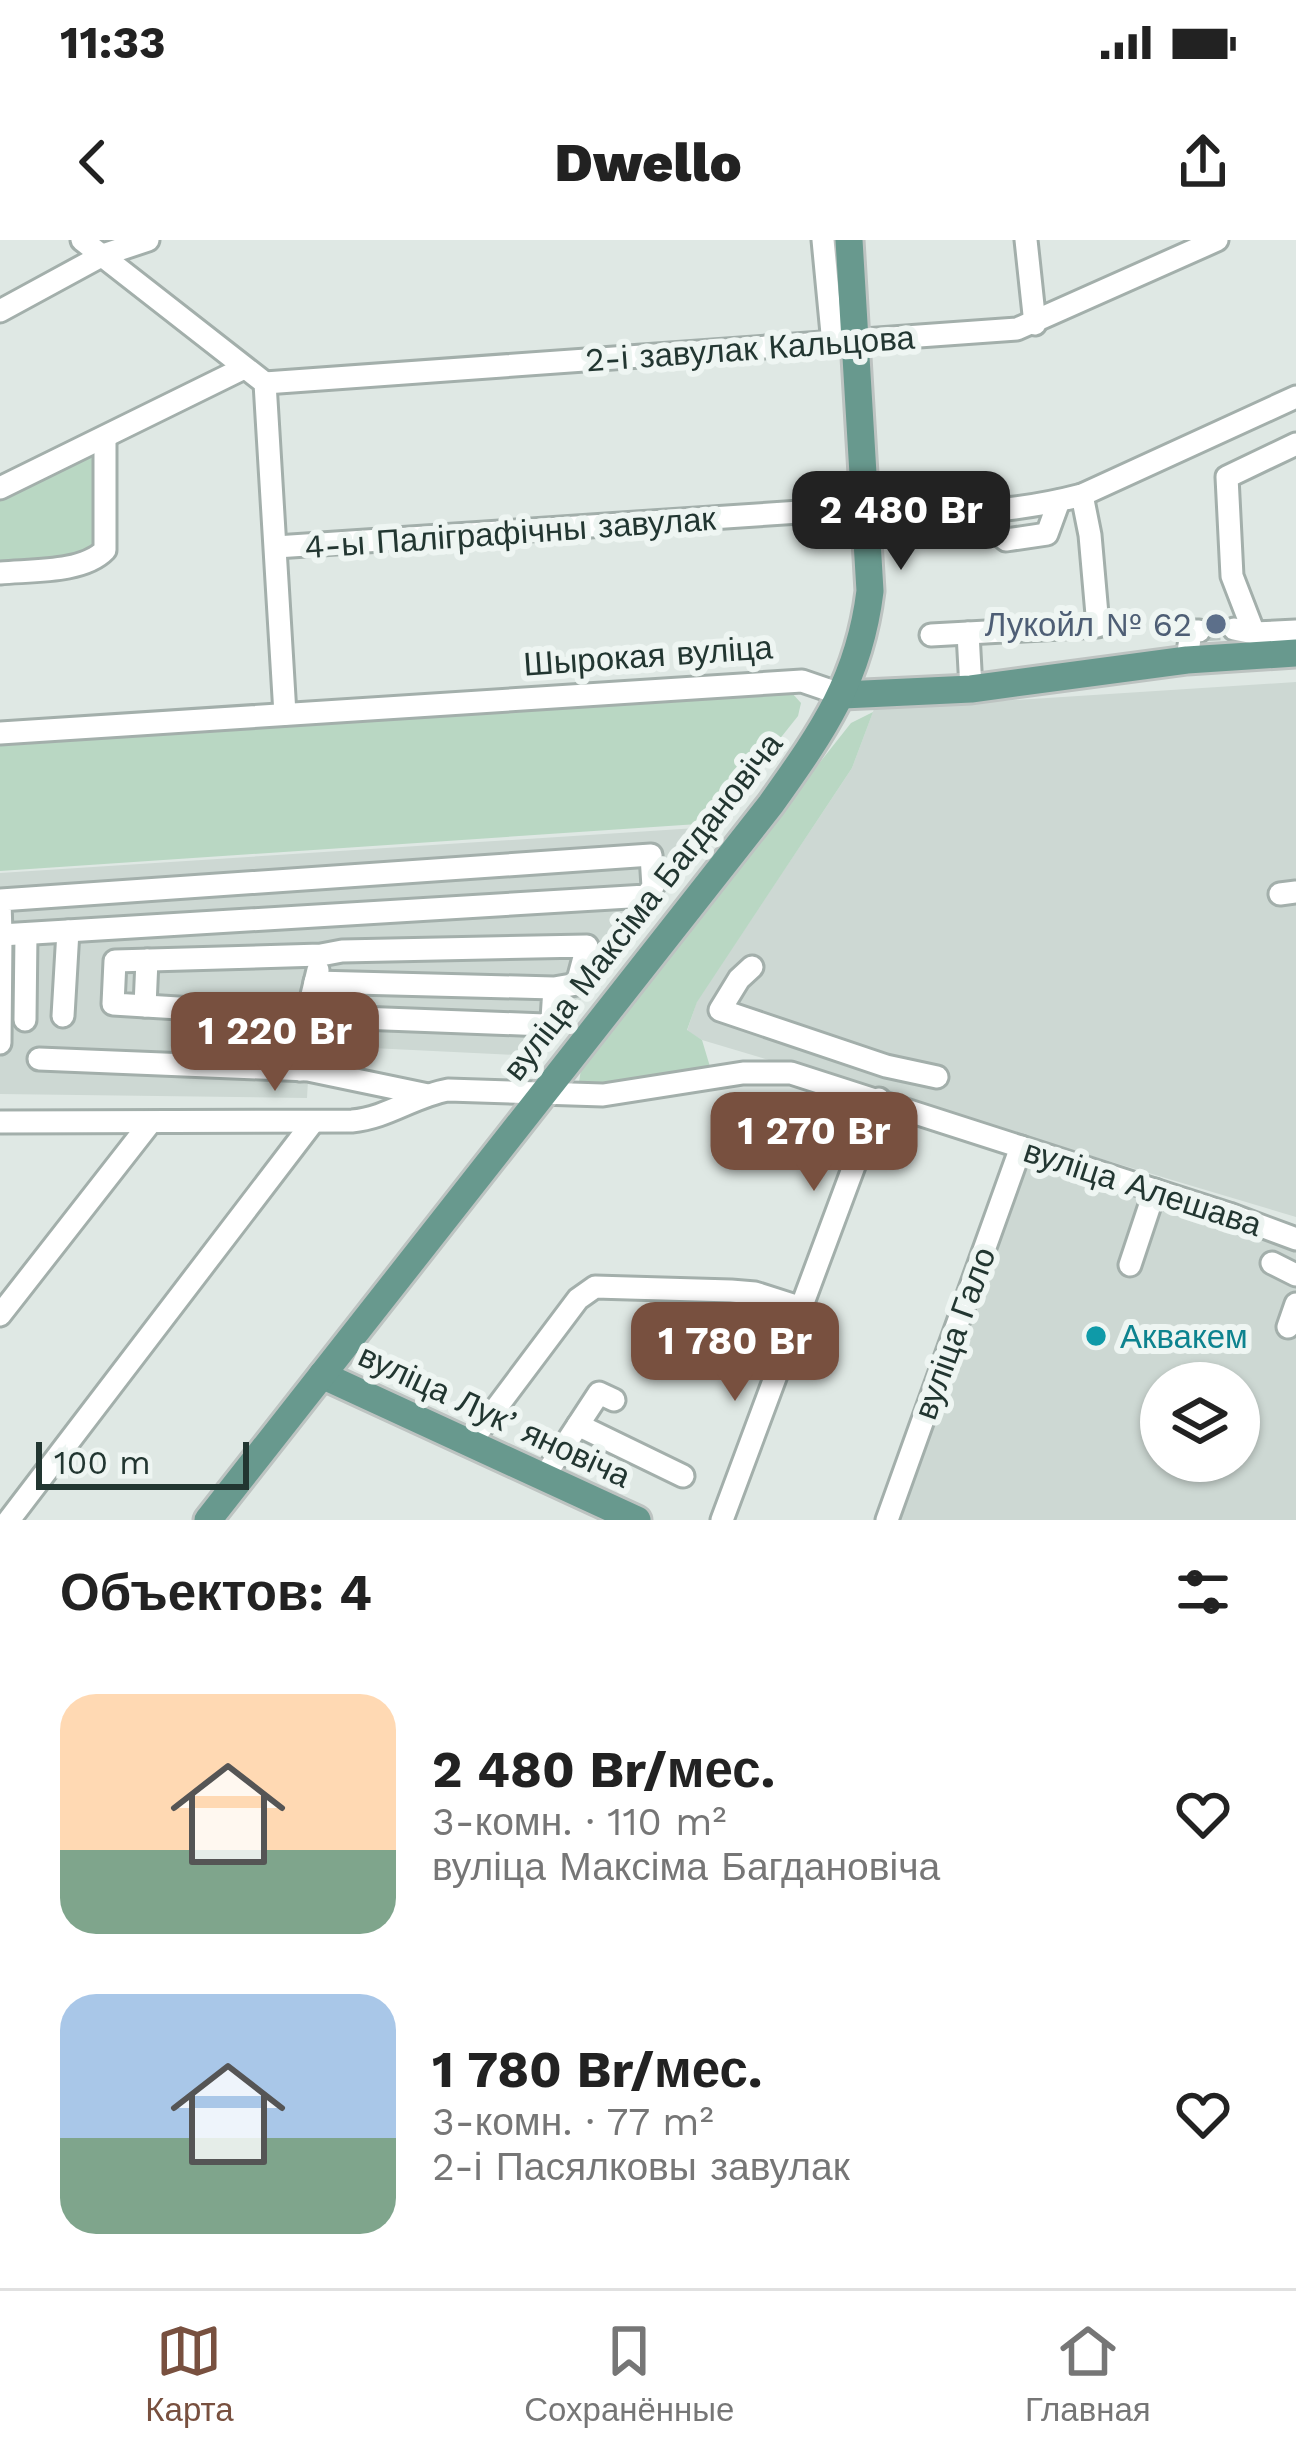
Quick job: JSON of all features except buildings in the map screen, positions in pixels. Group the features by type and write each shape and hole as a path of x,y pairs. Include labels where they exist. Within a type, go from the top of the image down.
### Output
{"main road":[{"name":"вуліца Максіма Багдановіча","path":"208,1520 771,804 843,695 865,632 870,590 867,512 844,342 849,240"},
{"path":"865,632 878,674 887,682 936,692"},
{"name":"Шырокая вуліца","path":"843,695 971,689 1194,637 1296,653"},
{"name":"вуліца Лукʼяновіча","path":"322,1375 544,1477 585,1509 637,1520"}],"street":[{"path":"82,240 265,383 285,714"},
{"path":"0,311 103,255 148,240"},
{"path":"823,240 844,342"},
{"path":"1026,240 1035,323"},
{"name":"2-і завулак Кальцова","path":"265,383 1017,329 1217,240"},
{"path":"0,488 244,368"},
{"name":"4-ы Паліграфічны завулак","path":"276,547 845,509 974,511 1059,501 1082,495 1296,397"},
{"path":"0,573 81,563 98,558 105,550 105,438"},
{"path":"1296,462 1295,444 1227,477 1239,629 1296,631"},
{"path":"932,635 1098,626 1082,495"},
{"path":"974,511 1006,540 1047,534 1059,501"},
{"path":"968,633 971,689"},
{"name":"Шырокая вуліца","path":"0,734 802,681 843,695"},
{"path":"0,1043 0,900 651,855 653,886 646,896 1,935"},
{"path":"63,1016 68,932"},
{"path":"25,1020 26,934"},
{"path":"315,982 554,988 578,984 587,946 116,962 113,1004 545,1025 552,1018 554,988"},
{"path":"300,1070 321,955"},
{"path":"145,1006 146,961"},
{"path":"752,967 720,1010 886,1066 937,1077"},
{"path":"39,1059 300,1070 428,1095"},
{"name":"вуліца Алешава","path":"0,1122 376,1118 428,1095 457,1089 602,1095 774,1071 879,1099 1296,1239"},
{"path":"722,1520 879,1099"},
{"path":"9,1520 313,1122"},
{"path":"0,1315 150,1123"},
{"name":"вуліца Гало","path":"887,1520 1021,1147"},
{"path":"1130,1265 1155,1190"},
{"path":"1272,1263 1296,1275"},
{"path":"470,1443 578,1299 596,1287 731,1291 802,1309"},
{"path":"1288,1327 1296,1304"},
{"path":"544,1477 599,1393 614,1400"},
{"path":"578,1425 683,1476"}],"shaded area":[{"path":"1296,682 1296,1217 702,1040 687,1031 697,1001 852,768 874,709"},
{"path":"712,827 538,1056 310,1045 307,1098 0,1094 0,873"},
{"path":"1026,1162 1230,1225 1296,1252 1296,1520 898,1520"}],"green space":[{"path":"96,455 102,539 89,554 0,567 0,496"},
{"path":"792,693 801,703 798,716 713,823 0,871 0,746"},
{"path":"873,712 852,768 697,1002 687,1030 702,1040 711,1070 610,1085 579,1082 582,1063 851,723"}],"tunnel":[{"path":"1199,631 1234,629"}],"place":[{"name":"Лукойл № 62","path":"1216,624"},
{"name":"Аквакем","path":"1096,1336"}]}
